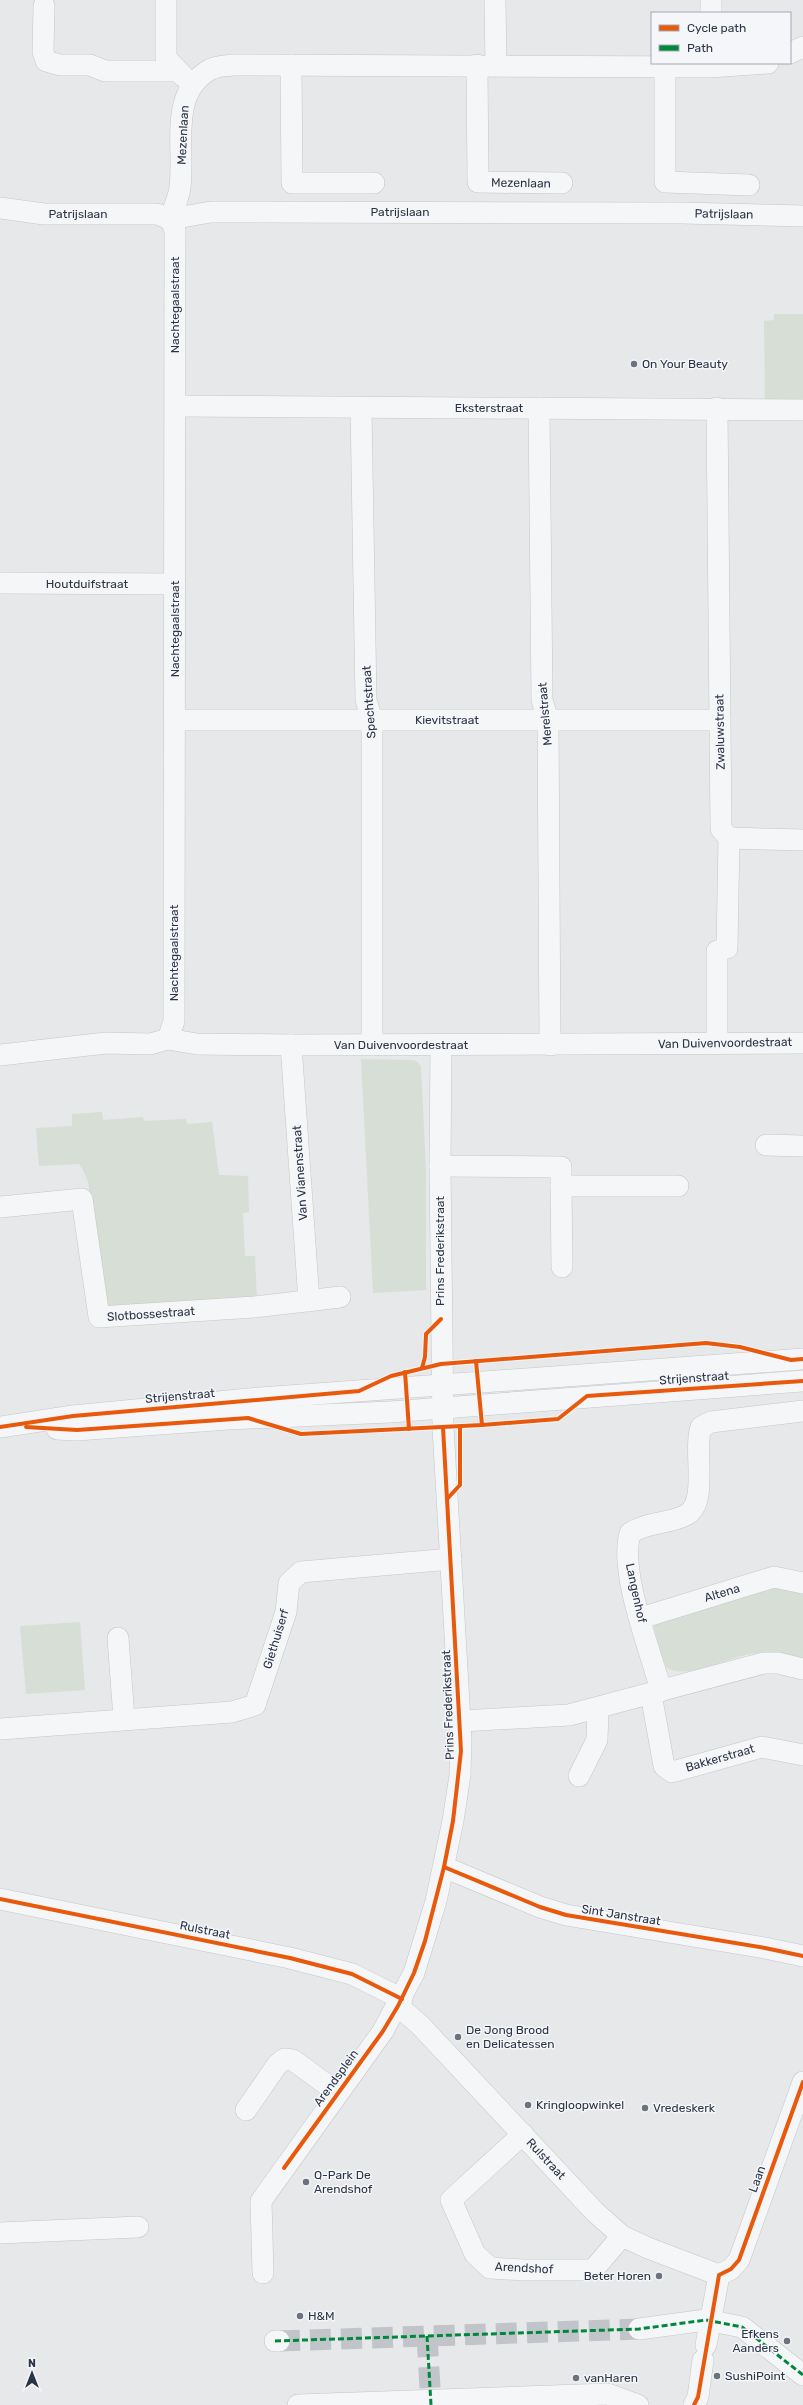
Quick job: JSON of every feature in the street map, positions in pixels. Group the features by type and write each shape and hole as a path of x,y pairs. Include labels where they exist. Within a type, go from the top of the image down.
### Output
{"street":[{"path":"166,0 166,58 185,77"},
{"path":"486,65 495,0"},
{"path":"711,0 711,12"},
{"path":"44,6 43,52 46,61 60,64 90,65 105,71 185,77"},
{"path":"791,53 803,47"},
{"name":"Mezenlaan","path":"170,219 180,188 182,114 185,96 185,77 212,68 233,65 664,67 739,64"},
{"path":"291,65 292,183 374,183"},
{"name":"Mezenlaan","path":"486,65 478,182 562,183"},
{"path":"664,67 664,182 749,185"},
{"name":"Patrijslaan","path":"0,208 44,214 157,214 170,219 211,212 682,213 803,216"},
{"name":"Nachtegaalstraat","path":"168,1039 174,1021 176,406 175,230 170,219"},
{"name":"Eksterstraat","path":"176,406 361,408 717,408 803,410"},
{"name":"Spechtstraat","path":"361,408 366,700 372,720 372,1045"},
{"name":"Merelstraat","path":"539,408 542,700 548,720 550,1045"},
{"name":"Zwaluwstraat","path":"717,408 721,829 729,838 727,948 717,951 717,1044"},
{"name":"Houtduifstraat","path":"0,583 175,584"},
{"name":"Kievitstraat","path":"175,720 720,720"},
{"path":"729,838 803,840"},
{"name":"Van Duivenvoordestraat","path":"0,1055 98,1044 150,1044 168,1039 196,1044 291,1045 803,1043"},
{"name":"Van Vianenstraat","path":"291,1045 309,1302"},
{"name":"Prins Frederikstraat","path":"400,2002 414,1973 425,1941 444,1867 460,1775 461,1721 442,1407 440,1166 441,1045"},
{"path":"766,1145 803,1146"},
{"path":"440,1166 561,1167 562,1266"},
{"path":"561,1186 678,1186"},
{"name":"Slotbossestraat","path":"0,1207 82,1199 99,1317 309,1302"},
{"path":"309,1302 340,1296"},
{"name":"Strijenstraat","path":"2,1427 104,1413 442,1384 803,1359"},
{"name":"Strijenstraat","path":"2,1427 77,1430 228,1419 390,1412 803,1380"},
{"name":"Langenhof","path":"656,1692 629,1565 627,1544 630,1533 639,1528 686,1515 695,1508 699,1495 697,1438 701,1427 711,1422 803,1411"},
{"name":"Giethuiserf","path":"0,1729 232,1712 255,1706 286,1612 289,1583 301,1572 452,1559"},
{"name":"Altena","path":"641,1618 774,1577 803,1583"},
{"path":"118,1638 124,1719"},
{"path":"461,1721 569,1715 598,1709 764,1663 778,1663 803,1669"},
{"name":"Bakkerstraat","path":"656,1692 664,1766 672,1772 762,1747 803,1755"},
{"path":"579,1776 597,1740 598,1709"},
{"name":"Sint Janstraat","path":"444,1867 540,1907 566,1915 765,1948 803,1956"},
{"name":"Rulstraat","path":"0,1899 290,1958 352,1974 400,2002 595,2212 622,2236 648,2248 719,2275"},
{"name":"Arendsplein","path":"263,2273 261,2200 383,2031 400,2002"},
{"name":"Arendsplein","path":"246,2110 277,2065 284,2059 293,2060 338,2093"},
{"name":"Laan","path":"719,2275 731,2269 739,2260 803,2082"},
{"name":"Arendshof","path":"523,2134 452,2200 475,2254 490,2268 524,2270 593,2270 622,2236"},
{"path":"0,2233 138,2227"},
{"path":"694,2405 698,2397 719,2275"},
{"path":"639,2329 710,2321 742,2328 803,2375"},
{"path":"298,2405 371,2404 608,2394 638,2405"}],"shaded area":[{"path":"774,314 803,314 803,403 765,403 764,321 774,320"},
{"path":"361,1059 411,1060 416,1061 421,1066 426,1170 426,1290 373,1293"},
{"path":"102,1112 103,1120 143,1117 144,1121 186,1119 187,1124 212,1122 219,1175 248,1176 249,1212 243,1213 245,1256 255,1256 257,1301 106,1307 91,1216 87,1178 79,1164 39,1166 36,1128 72,1126 72,1114"},
{"path":"783,1586 803,1589 803,1661 780,1655 763,1653 747,1655 711,1666 686,1671 675,1671 666,1667 662,1658 654,1627 659,1619 763,1588"},
{"path":"80,1622 85,1690 26,1694 20,1626"}],"tunnel":[{"path":"279,2341 639,2329"},
{"path":"427,2336 431,2405"}],"marked path":[{"path":"275,2341 639,2329 706,2320 742,2327 803,2375"},
{"path":"427,2336 431,2405"}],"cycle path":[{"path":"422,1368 425,1357 426,1334 441,1319"},
{"path":"0,1427 73,1416 359,1391 391,1376 441,1364 706,1343 740,1347 791,1360 803,1359"},
{"path":"26,1427 77,1430 248,1418 301,1434 482,1425 476,1361"},
{"path":"405,1372 409,1429"},
{"path":"482,1425 558,1419 587,1396 803,1381"},
{"path":"284,2168 383,2031 398,2006 414,1973 425,1941 444,1867 453,1821 461,1751 443,1427"},
{"path":"447,1499 460,1485 460,1427"},
{"path":"444,1867 540,1907 566,1915 765,1948 803,1956"},
{"path":"0,1899 290,1958 352,1974 402,1999"},
{"path":"694,2405 698,2397 719,2275 731,2269 739,2260 803,2082"}],"place":[{"name":"On Your Beauty","path":"634,364"},
{"name":"De Jong Brood en Delicatessen","path":"458,2037"},
{"name":"Kringloopwinkel","path":"528,2105"},
{"name":"Vredeskerk","path":"645,2108"},
{"name":"Q-Park De Arendshof","path":"306,2182"},
{"name":"Beter Horen","path":"659,2276"},
{"name":"H&M","path":"300,2316"},
{"name":"Efkens Aanders","path":"787,2341"},
{"name":"SushiPoint","path":"717,2376"},
{"name":"vanHaren","path":"576,2378"}]}
